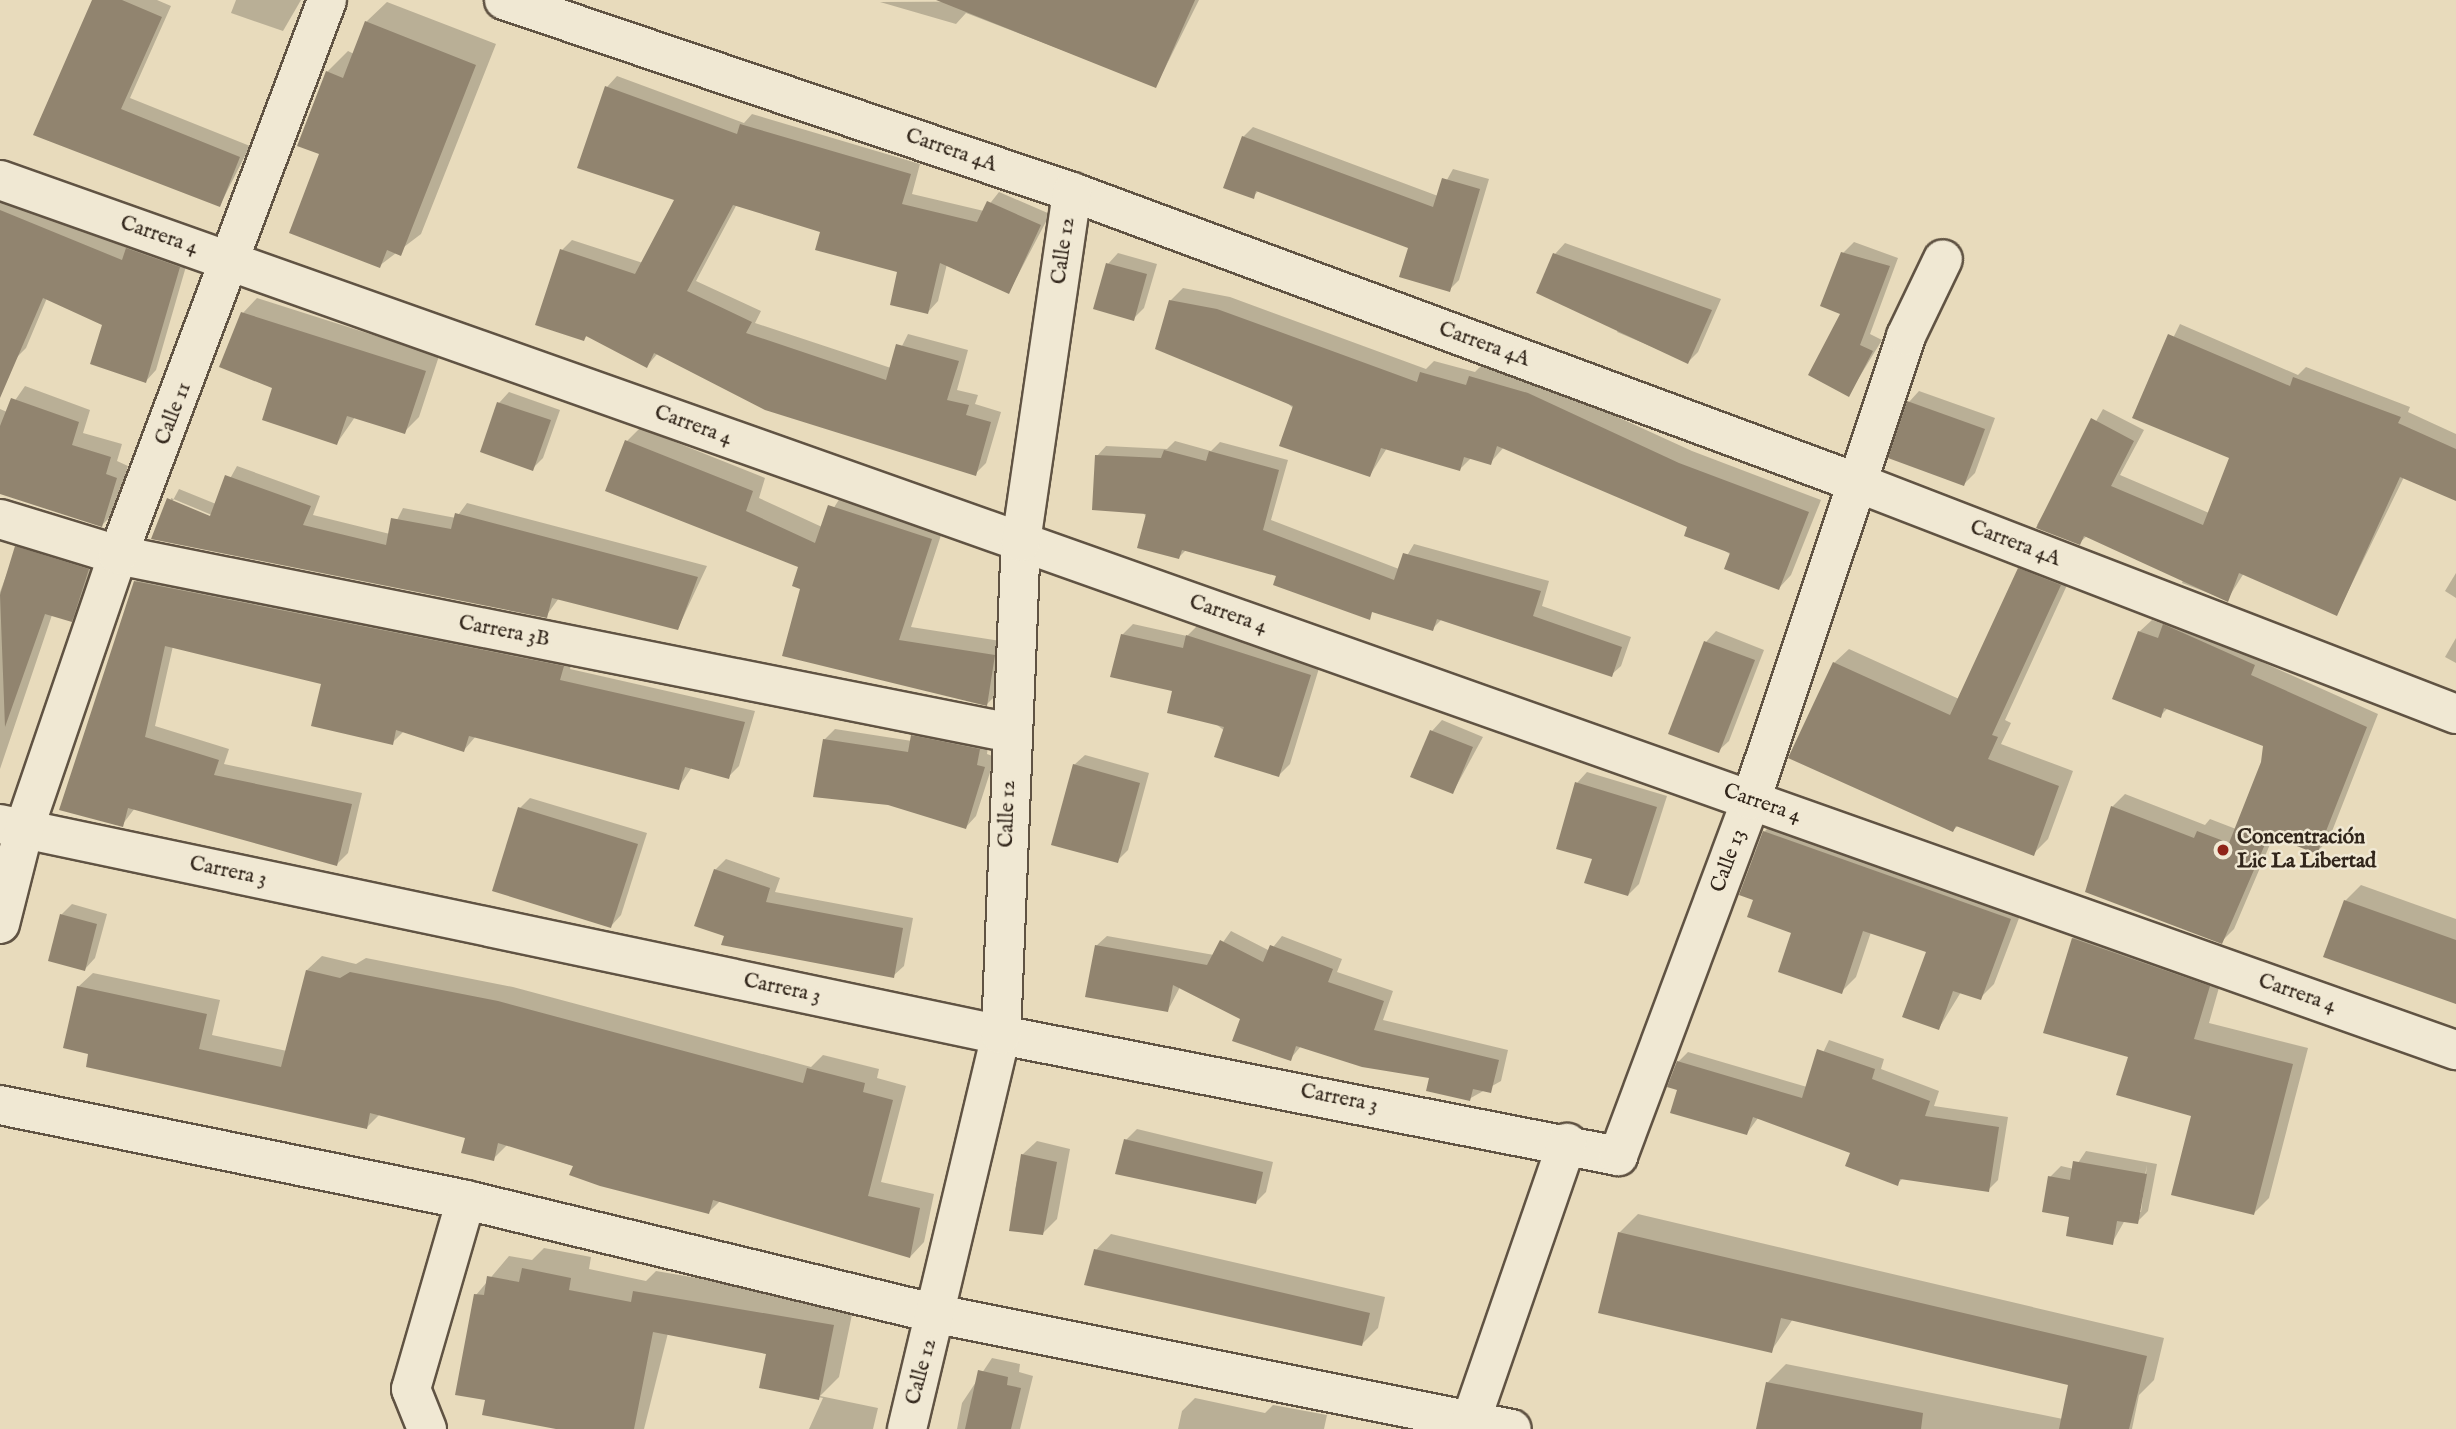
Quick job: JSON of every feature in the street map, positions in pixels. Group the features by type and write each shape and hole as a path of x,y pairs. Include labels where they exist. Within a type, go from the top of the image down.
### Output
{"street":[{"name":"Calle 11","path":"0,924 12,827 234,263 327,0"},
{"name":"Carrera 4A","path":"504,0 1072,192 1858,483 2456,714"},
{"name":"Carrera 4","path":"0,180 2456,1050"},
{"name":"Calle 12","path":"907,1429 937,1314 1001,1035 1011,733 1021,542 1072,192"},
{"name":"Calle 13","path":"1618,1156 1751,800 1906,336 1944,259"},
{"name":"Carrera 3B","path":"0,519 118,555 1011,733"},
{"name":"Carrera 3","path":"12,827 1001,1035 1567,1143 1618,1156"},
{"path":"0,1105 466,1200 937,1314 1469,1424 1512,1429"},
{"path":"1469,1424 1567,1143"},
{"path":"427,1429 411,1389 466,1200"}],"building":[{"path":"92,0 122,0 162,17 121,109 240,157 220,207 33,135"},
{"path":"936,0 1195,0 1156,88"},
{"path":"365,21 476,65 401,256 387,250 380,268 289,233 319,154 297,146 326,71 343,78"},
{"path":"605,86 737,134 740,124 911,174 902,204 977,222 987,201 1041,225 1009,294 940,263 928,314 890,305 897,272 815,250 820,232 733,205 687,291 752,322 746,333 886,380 896,344 959,361 947,400 969,405 966,415 991,422 976,476 765,410 654,353 647,368 586,336 584,341 535,325 560,249 635,274 674,200 577,168"},
{"path":"1242,136 1433,207 1442,178 1480,189 1450,292 1399,277 1408,248 1256,191 1254,199 1223,188"},
{"path":"0,210 122,260 126,248 180,267 146,383 90,364 102,325 43,298 0,398"},
{"path":"1841,252 1890,266 1860,345 1873,351 1849,397 1808,375 1840,314 1820,306"},
{"path":"1553,253 1712,310 1688,364 1536,293"},
{"path":"1106,263 1147,274 1134,321 1093,309"},
{"path":"1169,300 1217,309 1417,382 1420,372 1466,385 1469,376 1528,393 1679,463 1809,512 1779,590 1724,569 1730,553 1684,536 1687,527 1497,446 1491,465 1464,457 1460,471 1381,448 1370,477 1279,446 1293,406 1155,349"},
{"path":"241,312 426,371 405,434 347,416 337,445 262,420 272,388 219,367"},
{"path":"2168,334 2290,386 2293,377 2401,417 2398,423 2456,449 2456,501 2400,477 2337,616 2239,573 2228,602 2084,536 2080,545 2036,528 2091,418 2134,441 2111,486 2203,525 2229,458 2132,418"},
{"path":"11,398 79,422 72,445 111,457 106,474 117,478 102,527 0,494 0,426"},
{"path":"1907,401 1985,429 1964,486 1888,458"},
{"path":"497,402 551,420 533,471 480,452"},
{"path":"625,440 753,491 746,511 815,543 828,505 932,539 899,640 995,655 987,706 782,656 800,589 792,586 798,567 605,491"},
{"path":"1164,450 1206,461 1209,451 1279,470 1263,530 1394,580 1403,553 1541,591 1533,616 1622,647 1612,677 1437,619 1433,631 1372,612 1370,620 1273,585 1276,576 1182,550 1179,559 1137,548 1146,514 1092,510 1095,455 1161,458"},
{"path":"225,475 311,506 303,525 386,545 391,518 451,529 455,513 698,577 678,630 552,598 547,618 151,539 167,498 210,516"},
{"path":"15,546 89,569 72,622 45,614 5,727 0,595"},
{"path":"2018,568 2061,585 1992,735 1998,737 1988,759 2059,786 2034,856 1956,826 1953,832 1788,758 1833,662 1950,715"},
{"path":"134,581 564,666 560,680 745,722 729,779 685,767 679,790 469,736 464,752 396,730 393,745 311,726 321,684 165,646 145,737 219,760 214,775 352,804 337,866 128,808 123,827 59,810"},
{"path":"2163,624 2255,665 2251,675 2367,727 2317,854 2269,835 2222,944 2085,892 2111,806 2194,838 2197,831 2229,843 2261,762 2263,746 2164,708 2161,718 2112,699 2138,631 2158,638"},
{"path":"1121,634 1183,648 1186,635 1311,675 1279,777 1214,757 1224,727 1167,713 1172,691 1110,677"},
{"path":"1704,641 1755,660 1719,753 1668,734"},
{"path":"1430,730 1473,747 1453,794 1410,777"},
{"path":"911,735 980,749 977,765 985,767 966,829 888,805 813,797 823,739 908,752"},
{"path":"1073,764 1140,783 1118,863 1051,845"},
{"path":"1575,782 1657,807 1628,896 1584,883 1592,859 1556,849"},
{"path":"518,807 638,844 611,928 492,891"},
{"path":"1763,831 2011,919 1981,1000 1953,991 1939,1030 1902,1017 1926,952 1863,931 1842,994 1778,972 1791,933 1747,917 1753,900 1739,895"},
{"path":"714,869 770,888 766,902 903,928 894,978 721,945 724,936 694,926"},
{"path":"2344,900 2456,940 2456,1004 2323,957"},
{"path":"60,914 97,924 85,971 48,961"},
{"path":"2072,938 2210,986 2194,1039 2293,1064 2254,1215 2171,1195 2191,1116 2116,1095 2128,1057 2043,1033"},
{"path":"1220,940 1263,962 1270,945 1333,969 1328,982 1384,1001 1374,1030 1499,1060 1491,1093 1473,1089 1470,1101 1426,1091 1429,1078 1362,1067 1296,1046 1291,1061 1232,1041 1240,1019 1173,985 1168,1012 1085,997 1095,945 1207,965"},
{"path":"306,970 340,978 350,972 498,1001 803,1083 807,1068 865,1083 863,1092 893,1100 868,1196 920,1208 910,1258 713,1200 709,1214 600,1186 569,1175 573,1166 498,1143 494,1161 461,1153 465,1138 370,1113 367,1129 86,1067 88,1054 63,1048 77,986 207,1014 199,1049 281,1067"},
{"path":"1817,1049 1875,1069 1872,1079 1930,1101 1925,1116 1999,1127 1989,1192 1900,1179 1898,1186 1845,1166 1850,1153 1753,1117 1747,1135 1670,1113 1677,1090 1667,1087 1677,1061 1802,1098"},
{"path":"1124,1139 1263,1172 1256,1204 1115,1174"},
{"path":"1021,1154 1057,1162 1043,1235 1009,1231"},
{"path":"2073,1161 2147,1174 2138,1224 2117,1221 2113,1245 2066,1236 2069,1217 2042,1212 2048,1176 2070,1180"},
{"path":"1618,1232 2147,1356 2129,1429 2059,1429 2068,1385 1781,1318 1772,1353 1598,1313"},
{"path":"1094,1249 1370,1313 1362,1346 1084,1285"},
{"path":"522,1268 571,1278 569,1290 631,1302 633,1291 834,1325 819,1400 759,1388 766,1354 653,1332 634,1429 556,1429 482,1415 485,1400 455,1395 474,1294 484,1295 487,1276 519,1282"},
{"path":"978,1370 1008,1377 1007,1385 1021,1388 1011,1429 965,1429"},
{"path":"1766,1382 1923,1413 1921,1429 1756,1429"}],"place":[{"name":"Concentración Lic La Libertad","path":"2223,850"}]}
